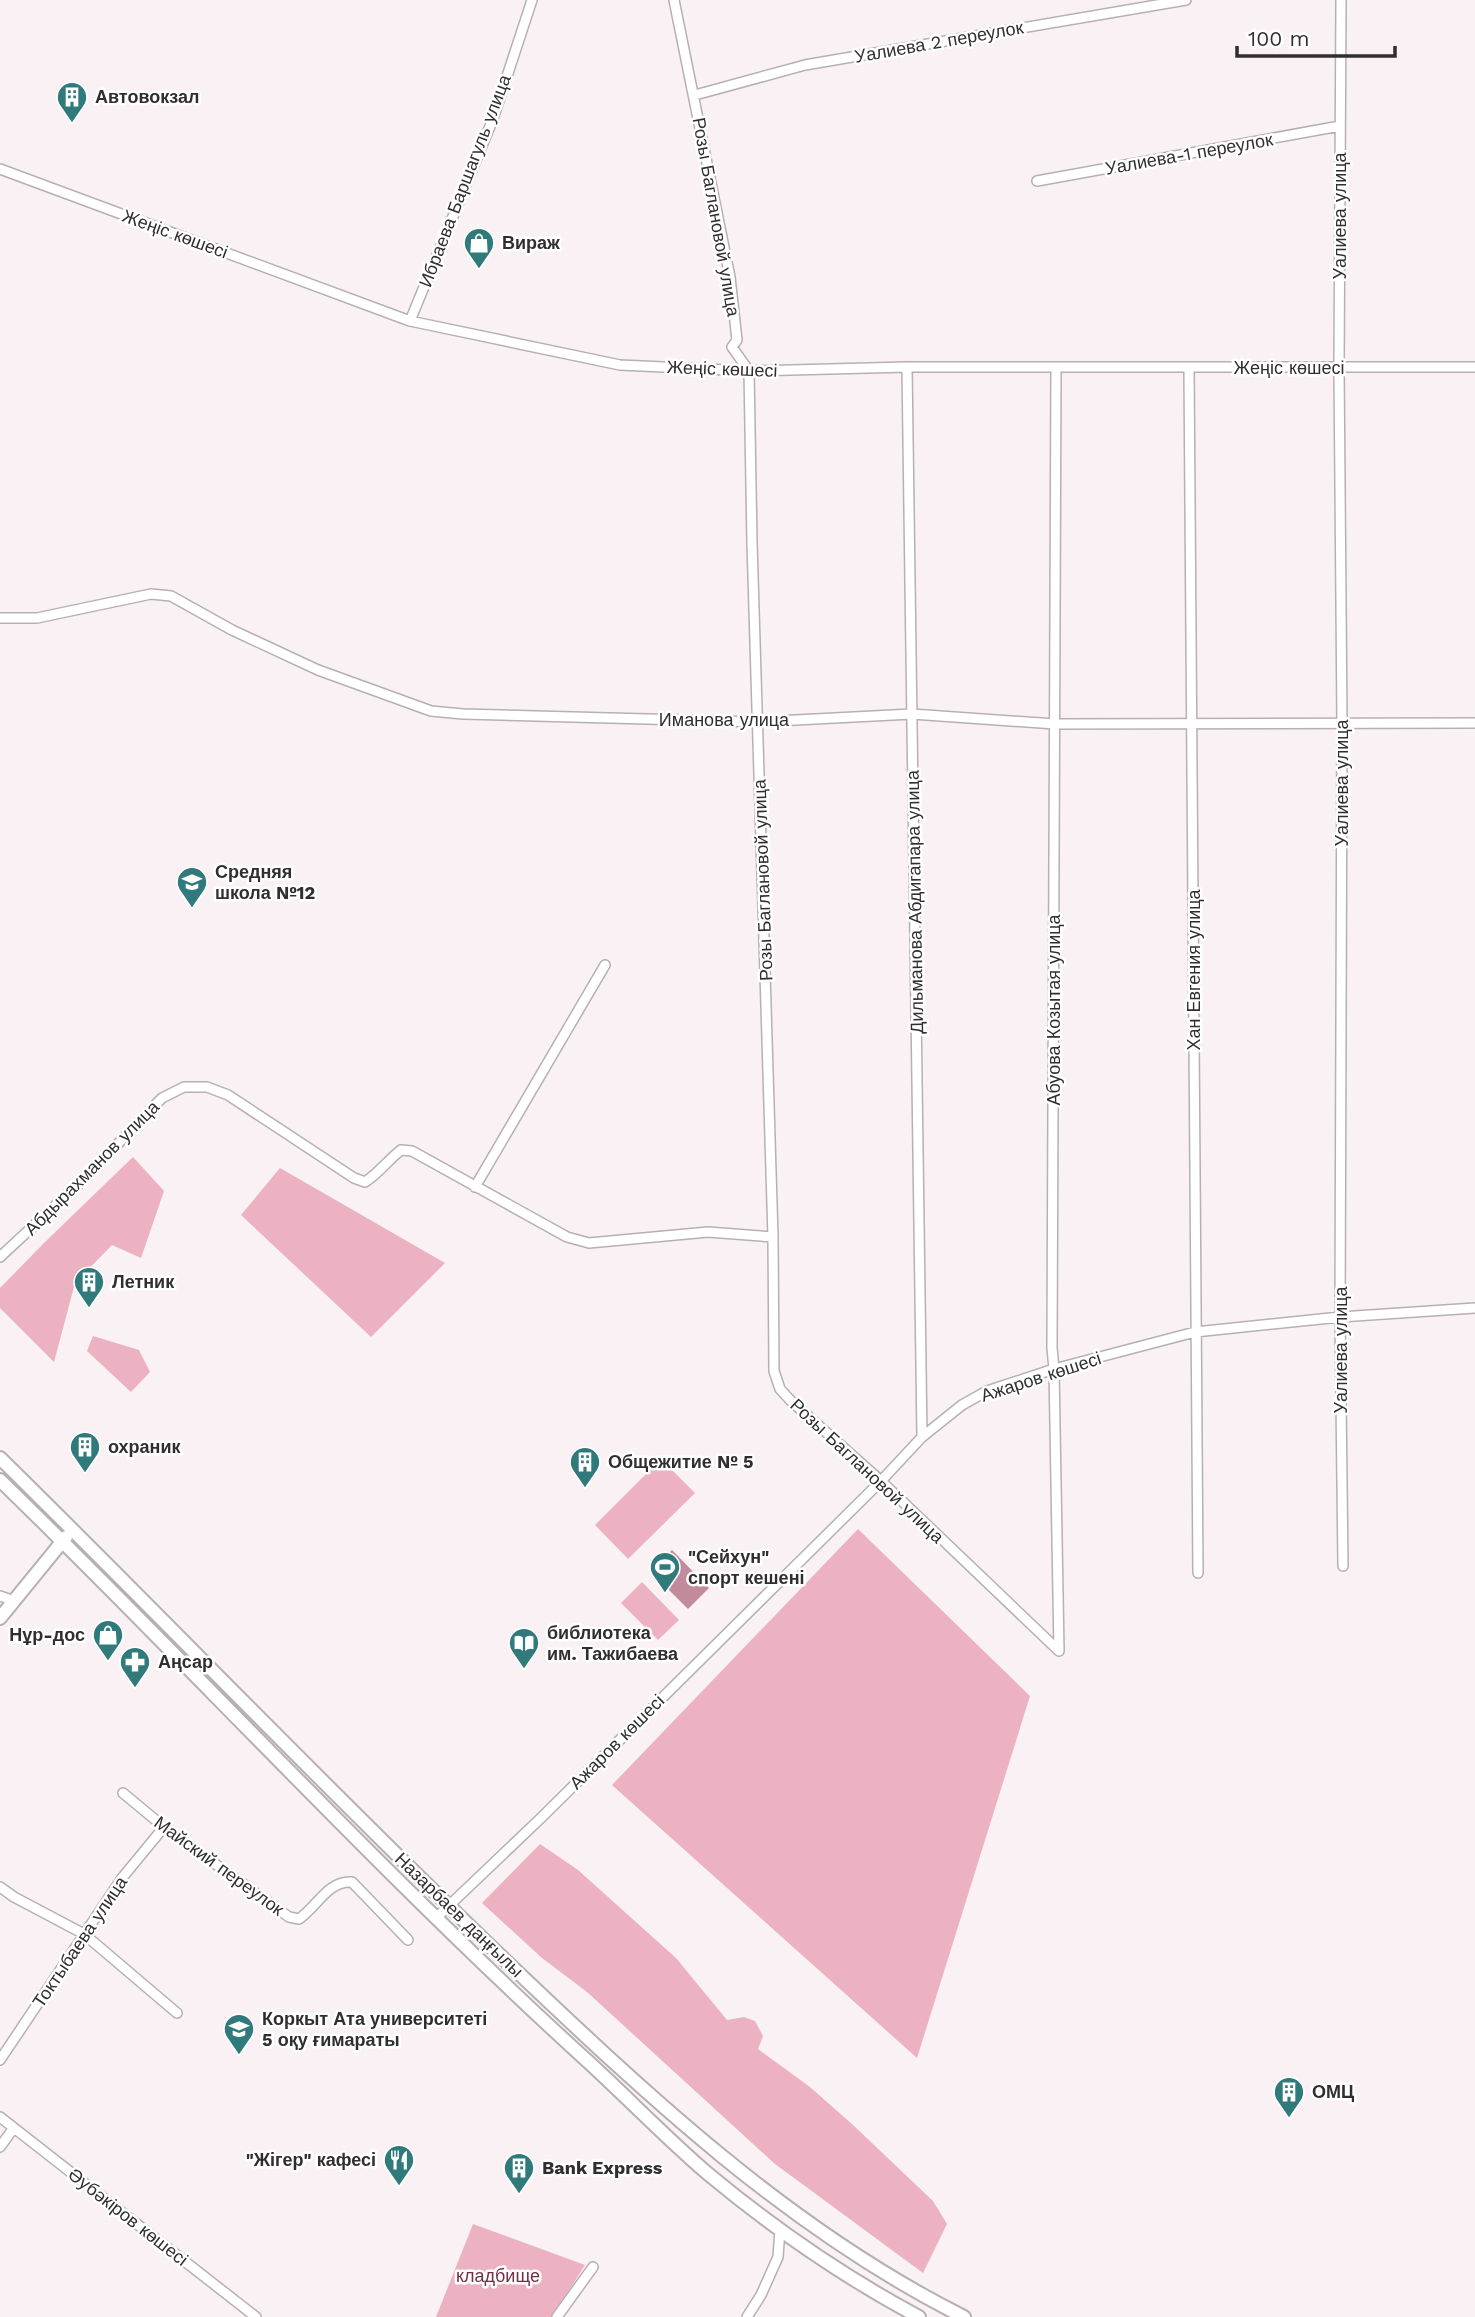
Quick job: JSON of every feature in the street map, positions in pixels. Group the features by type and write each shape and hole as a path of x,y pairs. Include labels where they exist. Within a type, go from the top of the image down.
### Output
{"main road":[{"name":"Назарбаев даңғылы","path":"0,1458 447,1905 608,2058 781,2204 849,2252 919,2295 964,2317"},
{"name":"Назарбаев даңғылы","path":"0,1480 436,1917 671,2140 780,2229 913,2316"},
{"path":"0,1618 73,1530"}],"street":[{"name":"Ибраева Баршагуль улица","path":"410,321 493,119 532,0"},
{"name":"Розы Баглановой улица","path":"674,0 730,277 737,340 732,347 749,371 773,1237 774,1371 780,1389 1059,1651"},
{"name":"Уалиева 2 переулок","path":"695,95 805,65 1186,0"},
{"name":"Уалиева улица","path":"1341,0 1340,1317 1343,1566"},
{"name":"Уалиева-1 переулок","path":"1037,181 1340,127"},
{"name":"Жеңіс көшесі","path":"0,169 410,321 620,365 749,371 907,367 1475,367"},
{"name":"Дильманова Абдигапара улица","path":"907,367 922,1437"},
{"name":"Абуова Козытая улица","path":"1056,368 1052,1348 1059,1651"},
{"name":"Хан Евгения улица","path":"1189,368 1194,723 1198,1573"},
{"name":"Иманова улица","path":"0,618 37,618 152,594 172,596 232,630 318,670 431,711 519,717 758,722 912,714 1055,724 1475,723"},
{"path":"475,1187 605,965"},
{"name":"Абдырахманов улица","path":"0,1257 85,1178 162,1098 184,1087 207,1087 228,1095 354,1178 365,1182 401,1150 412,1151 567,1237 589,1243 708,1232 773,1237"},
{"name":"Ажаров көшесі","path":"436,1917 543,1816 881,1481 922,1437 962,1405 987,1391 1054,1369 1195,1332 1340,1317 1475,1308"},
{"path":"0,1596 14,1601"},
{"name":"Майский переулок","path":"123,1793 164,1827 289,1917 299,1920 332,1886 342,1881 352,1882 408,1940"},
{"name":"Токтыбаева улица","path":"0,2060 122,1878 164,1827"},
{"path":"0,1887 84,1934 177,2013"},
{"name":"Әубәкіров көшесі","path":"0,2117 256,2317"},
{"path":"0,2147 13,2129"},
{"path":"747,2317 761,2295 778,2258 780,2229"},
{"path":"557,2317 593,2267"},
{"path":"913,2316 919,2295"}],"green space":[{"path":"133,1157 164,1191 141,1258 112,1245 75,1283 54,1362 0,1308 0,1288"},
{"path":"280,1168 445,1263 371,1337 241,1215"},
{"path":"93,1336 139,1350 150,1372 131,1392 87,1351"},
{"path":"661,1459 695,1493 628,1559 595,1525"},
{"path":"858,1529 1030,1696 917,2058 612,1785"},
{"path":"642,1582 679,1620 658,1640 621,1603"},
{"path":"540,1844 578,1870 676,1958 727,2020 744,2017 755,2021 763,2036 758,2049 810,2087 933,2201 947,2224 923,2273 775,2164 587,1992 542,1958 482,1903"},
{"name":"кладбище","path":"473,2224 585,2265 552,2317 436,2317"}],"shaded area":[{"path":"672,1550 709,1588 688,1609 651,1572"}],"place":[{"name":"Автовокзал","path":"72,124"},
{"name":"Вираж","path":"479,270"},
{"name":"Средняя школа №12","path":"192,909"},
{"name":"Летник","path":"89,1309"},
{"name":"охраник","path":"85,1474"},
{"name":"Общежитие № 5","path":"585,1489"},
{"name":"\"Сейхун\" спорт кешені","path":"665,1594"},
{"name":"Нұр-дос","path":"108,1662"},
{"name":"библиотека им. Тажибаева","path":"524,1670"},
{"name":"Аңсар","path":"135,1689"},
{"name":"Коркыт Ата университеті 5 оқу ғимараты","path":"239,2056"},
{"name":"ОМЦ","path":"1289,2119"},
{"name":"\"Жігер\" кафесі","path":"399,2187"},
{"name":"Bank Express","path":"519,2195"}]}
